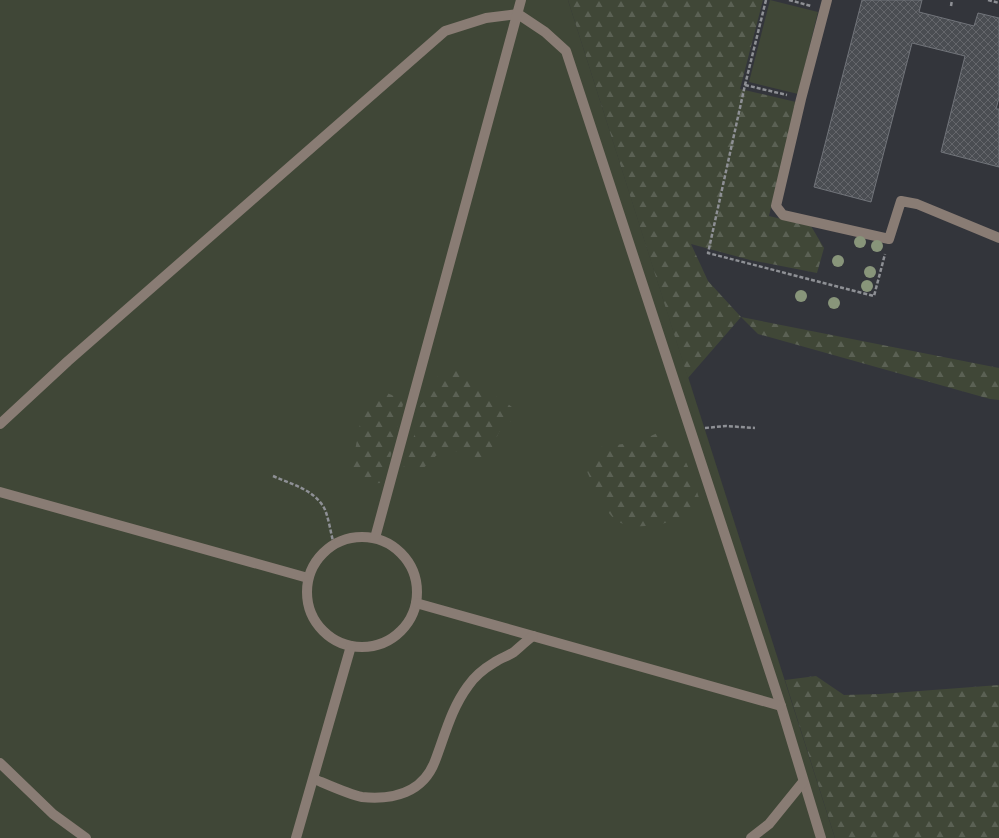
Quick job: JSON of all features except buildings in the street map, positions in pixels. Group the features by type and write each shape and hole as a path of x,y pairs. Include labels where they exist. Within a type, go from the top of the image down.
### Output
{"lane":[{"path":"375,538 521,0"},
{"path":"826,4 801,99 776,206 783,215 889,240 901,200 917,204 999,238"},
{"path":"0,424 68,361 445,31 486,18 518,14 544,32 566,51 781,706 821,838"},
{"path":"0,492 308,578"},
{"path":"354,538 375,538 392,546 406,559 414,575 417,594 416,603 405,626 392,638 372,646 350,646 342,644 330,637 315,621 307,600 308,578 318,559 334,545 341,541 354,538"},
{"path":"416,603 781,706"},
{"path":"314,779 361,796 384,797 406,793 419,786 435,763 450,718 458,700 469,685 494,662 513,652 532,636"},
{"path":"296,838 314,779 350,646"},
{"path":"0,764 53,814 86,838"},
{"path":"751,838 769,824 803,782"}],"path":[{"path":"789,0 826,4"},
{"path":"951,6 952,0"},
{"path":"988,0 999,3"},
{"path":"745,85 801,99"},
{"path":"691,433 704,428 726,426 755,428"},
{"path":"273,476 300,487 324,506 334,545"}],"green space":[{"path":"0,0 568,0 835,838 0,838"},
{"path":"568,0 763,0 740,89 796,102 769,216 811,226 824,248 817,273 750,260 691,244 708,281 741,317 688,378"},
{"path":"770,0 818,12 798,94 749,82"},
{"path":"741,317 999,368 999,400 990,399 758,334"},
{"path":"464,367 482,389 503,400 517,411 512,420 499,432 491,450 479,461 457,451 449,450 441,452 421,469 402,472 414,436 420,406 437,387 438,370"},
{"path":"387,393 404,400 385,480 381,483 362,484 351,472 364,403 373,396"},
{"path":"662,431 677,443 691,473 699,498 683,515 663,524 638,526 623,524 617,521 607,510 598,496 585,467 601,447 637,442"},
{"path":"816,676 844,695 880,694 999,685 999,838 835,838 785,680"}]}
